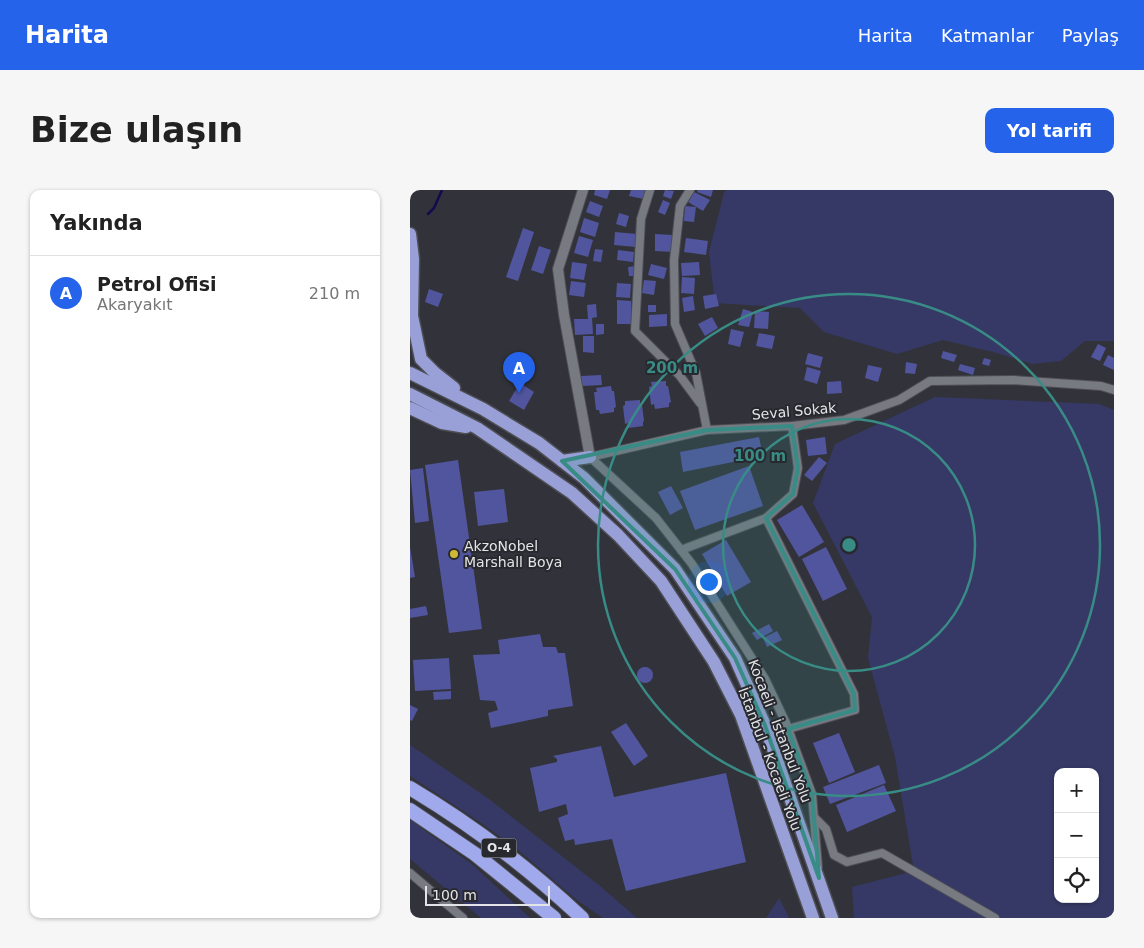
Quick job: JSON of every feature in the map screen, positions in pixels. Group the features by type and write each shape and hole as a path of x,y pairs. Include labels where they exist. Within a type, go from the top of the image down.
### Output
{"highway":[{"path":"410,234 413,259 412,316 421,359 445,382 477,401 500,419"},
{"name":"Kocaeli - İstanbul Yolu","path":"410,374 483,409 539,443 584,478 675,569 735,658 764,723 832,918"},
{"name":"İstanbul - Kocaeli Yolu","path":"410,394 477,428 572,493 618,535 661,581 714,662 741,716 813,918"},
{"path":"410,408 442,423 477,428"},
{"path":"562,461 590,456"},
{"name":"O-4","path":"410,788 486,838 554,891 582,918"},
{"name":"O-4","path":"410,810 475,854 554,918"}],"street":[{"path":"583,190 558,269 564,315 590,456 656,518 692,564 765,678 788,729 812,794 819,878"},
{"path":"650,190 641,219 635,331 680,376 702,406"},
{"path":"690,190 680,206 674,260 675,324 696,373 707,430"},
{"name":"Seval Sokak","path":"590,456 707,430 792,426 844,420 899,400 930,381 1014,380 1102,386 1114,390"},
{"path":"681,550 766,518 792,494 798,468 792,426"},
{"path":"766,518 854,694 855,710 788,729"},
{"path":"815,818 826,829 834,855 847,862 882,853 995,918"},
{"path":"410,873 463,918"}],"highlighted area":[{"path":"792,426 798,468 793,494 766,518 854,694 855,710 788,729 812,794 819,878 764,723 735,658 675,569 562,461 707,430"}],"shaded area":[{"path":"726,190 1114,190 1114,341 1085,341 1061,361 1032,364 997,353 943,340 897,354 824,332 800,308 715,303 709,252"},
{"path":"935,397 1099,404 1114,410 1114,918 854,918 852,887 914,871 895,757 868,658 872,617 813,503 835,444"},
{"path":"410,745 489,799 600,886 637,918 603,918 577,900 517,849 410,776"},
{"path":"410,820 473,865 530,918 481,918 410,859"},
{"path":"779,898 789,918 766,918"}],"building":[{"path":"595,190 610,190 607,199 594,195"},
{"path":"631,190 646,190 644,199 629,196"},
{"path":"665,190 674,191 671,199 663,196"},
{"path":"698,190 713,190 711,197 697,192"},
{"path":"694,192 710,200 703,211 688,202"},
{"path":"663,200 670,203 665,215 658,212"},
{"path":"590,201 603,206 599,217 586,212"},
{"path":"685,206 696,207 694,222 684,221"},
{"path":"619,213 629,216 626,227 616,224"},
{"path":"584,218 599,223 595,237 580,232"},
{"path":"523,228 534,232 518,281 506,277"},
{"path":"615,232 637,234 636,247 614,245"},
{"path":"655,234 672,235 672,252 655,251"},
{"path":"579,236 593,240 588,257 574,253"},
{"path":"686,238 708,241 706,255 684,252"},
{"path":"539,246 551,250 543,274 531,270"},
{"path":"595,249 603,250 601,262 593,261"},
{"path":"618,250 634,252 633,262 617,260"},
{"path":"572,262 587,264 584,280 570,278"},
{"path":"699,262 700,275 682,276 681,263"},
{"path":"651,264 667,268 664,279 648,275"},
{"path":"636,266 636,276 629,276 628,267"},
{"path":"682,277 695,278 694,294 681,293"},
{"path":"644,280 656,281 654,295 642,293"},
{"path":"571,281 586,283 584,297 569,295"},
{"path":"617,283 631,284 630,298 616,297"},
{"path":"429,289 443,294 438,307 425,302"},
{"path":"716,294 719,306 705,309 703,296"},
{"path":"693,296 695,310 684,312 682,298"},
{"path":"617,300 631,301 631,324 617,324"},
{"path":"596,304 597,317 592,318 593,334 575,335 574,319 588,319 587,305"},
{"path":"648,305 656,305 656,312 648,312"},
{"path":"743,309 753,312 749,327 738,325"},
{"path":"755,311 769,312 768,329 754,328"},
{"path":"667,314 667,326 649,327 649,315"},
{"path":"712,317 718,328 705,336 698,324"},
{"path":"596,324 604,324 604,334 596,335"},
{"path":"731,329 744,332 740,347 728,344"},
{"path":"759,333 775,336 772,349 756,346"},
{"path":"583,336 594,336 594,353 583,352"},
{"path":"1098,344 1106,348 1100,361 1091,357"},
{"path":"943,351 957,355 954,362 941,358"},
{"path":"808,353 823,357 820,368 805,364"},
{"path":"1108,355 1114,358 1114,370 1103,365"},
{"path":"984,358 991,360 989,366 982,364"},
{"path":"906,362 917,364 915,374 905,373"},
{"path":"960,364 975,368 973,375 958,370"},
{"path":"868,365 882,368 878,382 865,378"},
{"path":"807,367 821,371 817,384 804,380"},
{"path":"601,375 602,385 582,386 581,376"},
{"path":"666,381 671,402 669,407 655,409 654,404 651,405 649,387 652,386 651,382"},
{"path":"841,381 842,393 827,394 827,382"},
{"path":"520,383 534,392 524,410 509,401"},
{"path":"611,386 612,391 614,391 616,407 614,412 600,414 599,410 596,410 594,392 597,392 596,388"},
{"path":"640,400 644,421 643,426 628,428 628,423 625,424 623,406 625,401"},
{"path":"759,437 763,456 683,472 680,452"},
{"path":"825,437 827,454 808,456 806,440"},
{"path":"819,457 827,463 812,481 804,475"},
{"path":"458,460 482,629 449,633 425,465"},
{"path":"749,466 763,506 695,530 680,491"},
{"path":"423,468 429,521 415,523 410,470"},
{"path":"671,486 683,508 670,515 658,492"},
{"path":"504,489 508,522 478,526 474,492"},
{"path":"802,505 824,542 799,557 777,520"},
{"path":"726,540 751,582 727,596 702,554"},
{"path":"410,547 415,577 410,578"},
{"path":"826,547 847,589 823,601 802,559"},
{"path":"426,606 428,615 410,618 410,609"},
{"path":"769,624 773,631 757,640 752,633"},
{"path":"777,631 782,640 767,647 763,638"},
{"path":"540,634 543,647 556,647 558,653 565,653 573,706 548,710 548,716 491,728 488,713 498,710 495,701 480,700 473,655 500,654 498,640"},
{"path":"449,658 451,689 415,691 413,660"},
{"path":"645,667 653,675 645,683 637,675"},
{"path":"451,691 451,699 434,700 433,692"},
{"path":"410,705 418,709 412,721 410,720"},
{"path":"626,723 648,756 634,766 611,732"},
{"path":"839,733 855,772 829,783 813,743"},
{"path":"601,746 614,797 726,773 746,862 626,891 612,839 575,845 574,839 565,841 558,818 568,814 566,804 539,812 530,768 557,762 557,759 553,756"},
{"path":"879,765 886,783 830,804 823,787"},
{"path":"884,785 896,811 847,832 836,805"}],"waterway":[{"path":"428,214 434,208 442,190"}],"place":[{"name":"Petrol Ofisi","path":"519,393"},
{"name":"AkzoNobel Marshall Boya","path":"454,554"}]}
